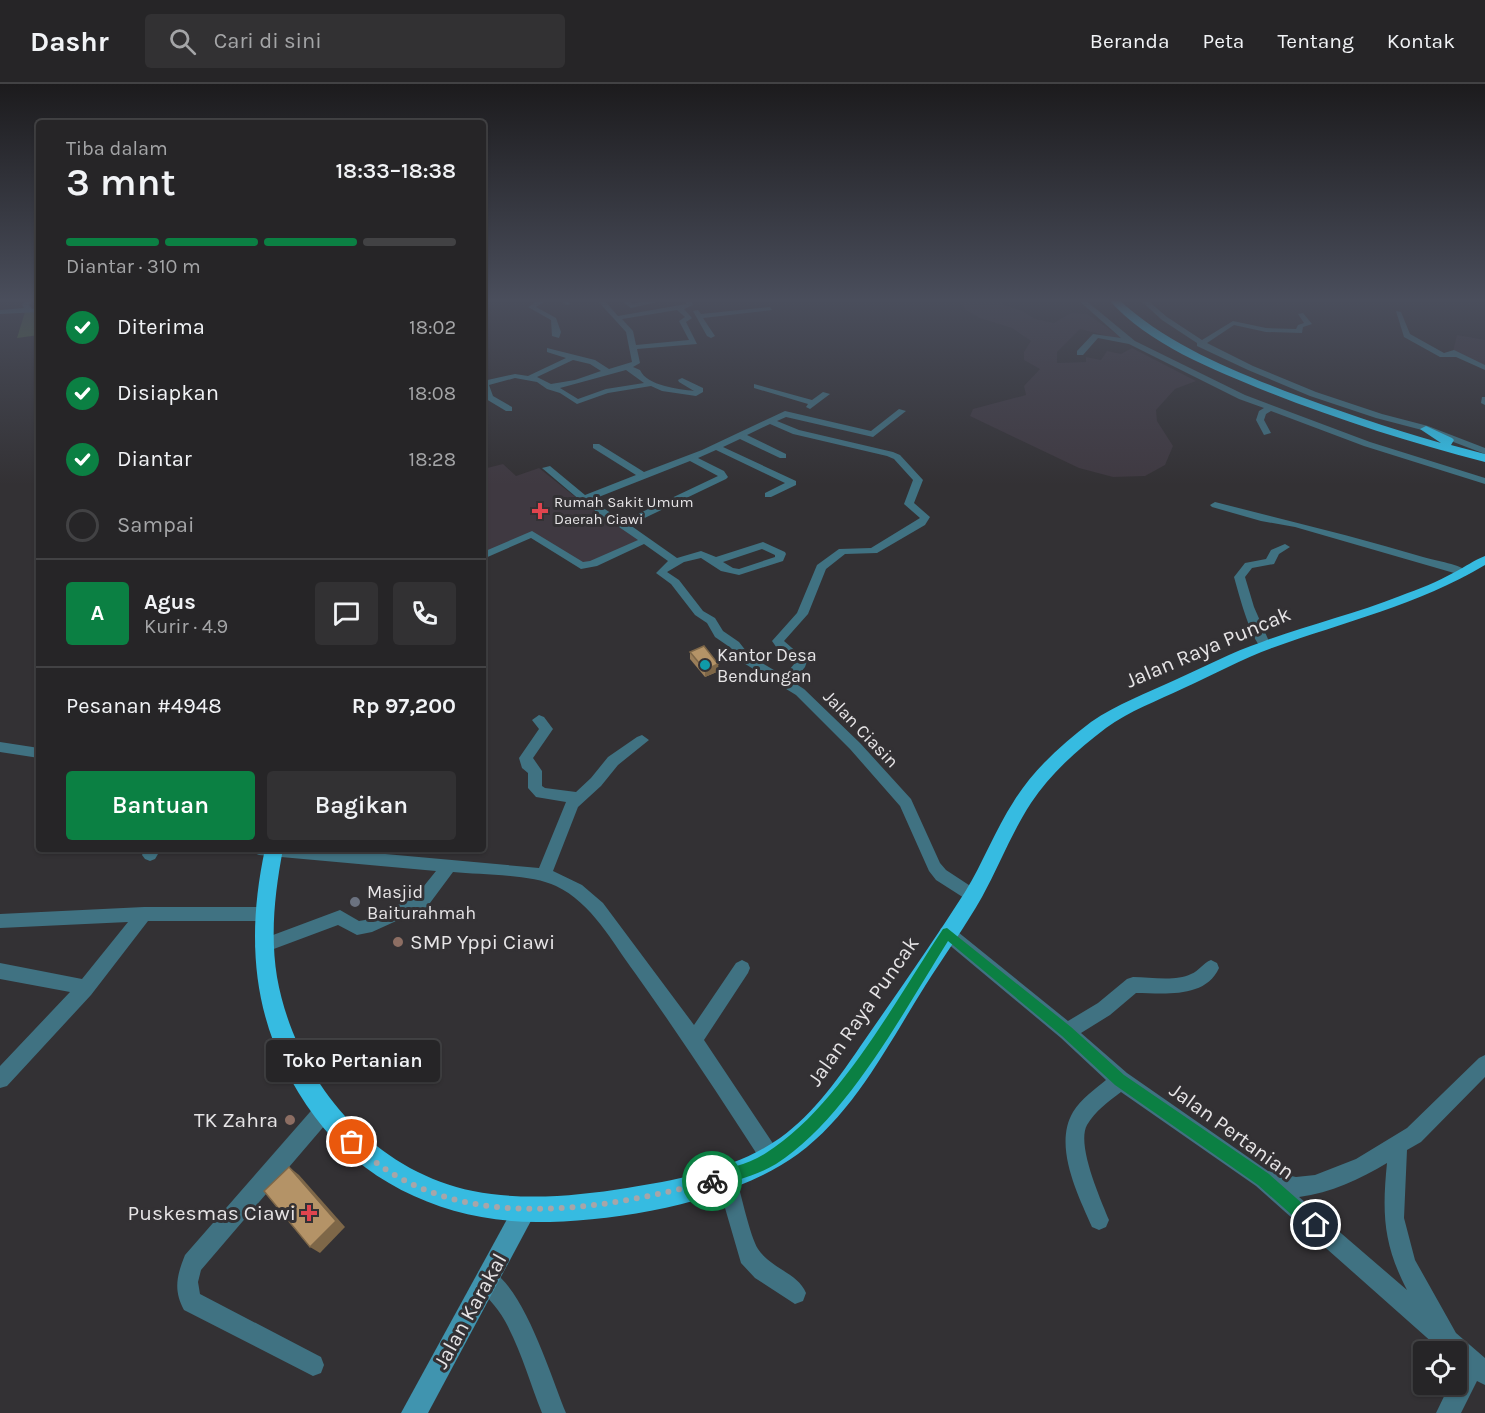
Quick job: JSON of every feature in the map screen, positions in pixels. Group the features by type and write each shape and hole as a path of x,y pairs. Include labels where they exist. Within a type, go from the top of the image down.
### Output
{"highway":[{"path":"1206,361 1276,396 1349,423 1485,463"},
{"path":"1253,384 1403,436 1485,458"},
{"path":"1403,436 1438,444 1447,442 1445,438 1426,429"},
{"name":"Jalan Raya Puncak","path":"268,852 263,946 271,999 284,1041 305,1084 324,1111 362,1153 411,1183 466,1202 525,1209 565,1209 642,1199 726,1177 771,1158 807,1131 861,1066 909,993 972,896 1027,796 1072,747 1116,713 1265,646 1346,621 1465,573 1485,560"}],"main road":[{"name":"Jalan Karakal","path":"414,1413 525,1209"}],"street":[{"path":"530,378 566,361"},
{"path":"582,361 599,364 605,368 605,373"},
{"path":"550,387 577,382 592,375 627,367 636,363 636,361"},
{"path":"1169,361 1242,397 1270,408 1367,444 1485,481"},
{"path":"1241,361 1375,415 1426,429 1485,451"},
{"path":"1470,361 1485,368"},
{"path":"627,367 637,372 639,377 664,390 696,394 700,390 682,380"},
{"path":"486,383 507,376 530,378 563,391 577,402 616,388 654,384"},
{"path":"757,386 813,403"},
{"path":"486,389 489,397 509,409"},
{"path":"796,417 826,394"},
{"path":"1267,433 1260,420 1262,413 1270,408"},
{"path":"584,499 692,458 787,414 873,434 902,411"},
{"path":"770,421 796,432 882,451 897,457 918,480 909,504 925,517 921,523 873,551 843,551 821,567 802,614 778,641 783,648 801,661 785,683"},
{"path":"739,435 783,456"},
{"path":"596,446 645,477"},
{"path":"716,447 794,483 768,495"},
{"path":"624,524 723,477 721,473 692,458"},
{"path":"547,468 584,499 676,561 698,553 730,570 740,572 782,556 768,545 763,545 715,561"},
{"path":"1215,505 1407,554 1465,573"},
{"path":"486,555 532,534 578,565 585,566 645,540"},
{"path":"1265,646 1248,607 1239,577 1250,565 1270,562 1275,552 1285,547"},
{"name":"Jalan Ciasin","path":"676,561 664,569 661,574 675,582 699,613 711,621 719,634 735,645 746,659 804,696 911,810 934,867 941,875 972,896"},
{"path":"539,720 546,729 526,759 527,764 535,771 535,788 541,793 578,798"},
{"path":"544,875 570,808 619,756 642,740"},
{"path":"0,747 36,753"},
{"path":"292,852 544,875 566,882 592,902 694,1040 771,1158"},
{"path":"263,946 340,917 357,928 366,927 421,902 450,865"},
{"path":"0,921 144,915 264,915"},
{"path":"0,1079 85,989 144,915"},
{"name":"Jalan Pertanian","path":"947,933 1067,1032 1120,1080 1263,1179 1447,1341"},
{"path":"694,1040 742,968"},
{"path":"1067,1032 1104,1010 1133,985 1181,984 1198,980 1211,968"},
{"path":"0,971 80,986 85,989"},
{"path":"1263,1179 1296,1187 1315,1185 1353,1171 1414,1135 1485,1064"},
{"path":"1099,1220 1078,1156 1076,1129 1080,1118 1120,1080"},
{"path":"313,1365 192,1302 187,1295 186,1287 193,1263 324,1111"},
{"path":"1398,1143 1394,1218 1403,1255 1416,1290 1450,1341"},
{"path":"726,1177 749,1255 763,1270 795,1293"},
{"path":"487,1279 507,1302 519,1324 554,1413"},
{"name":"Jalan Pertanian","path":"1467,1358 1479,1368"},
{"path":"1448,1413 1479,1368"}],"shaded area":[{"path":"1026,361 1057,361 1057,363 1157,361 1196,381 1175,389 1156,410 1157,421 1173,446 1165,465 1145,476 1113,477 1079,468 970,416 973,409 1026,395 1024,386 1040,369"},
{"name":"Rumah Sakit Umum Daerah Ciawi","path":"503,464 516,476 539,468 588,507 639,537 637,541 586,565 529,534 486,554 486,468"}],"building":[{"path":"704,646 718,664 705,670 690,652"},
{"name":"Puskesmas Ciawi","path":"289,1167 336,1221 310,1247 264,1191"}],"way so far":[{"path":"352,1142 362,1153 386,1170 411,1183 466,1202 495,1207 565,1209 598,1206 642,1199 712,1181"}],"place":[{"name":"Rumah Sakit Umum Daerah Ciawi","path":"540,511"},
{"name":"Kantor Desa Bendungan","path":"705,665"},
{"name":"Masjid Baiturahmah","path":"355,902"},
{"name":"SMP Yppi Ciawi","path":"398,942"},
{"name":"TK Zahra","path":"290,1120"},
{"name":"Toko Pertanian","path":"352,1142"},
{"name":"Puskesmas Ciawi","path":"309,1213"}],"route":[{"path":"712,1181 750,1169 771,1158 807,1131 861,1066 947,933 1067,1032 1120,1080 1263,1179 1316,1225"}]}
